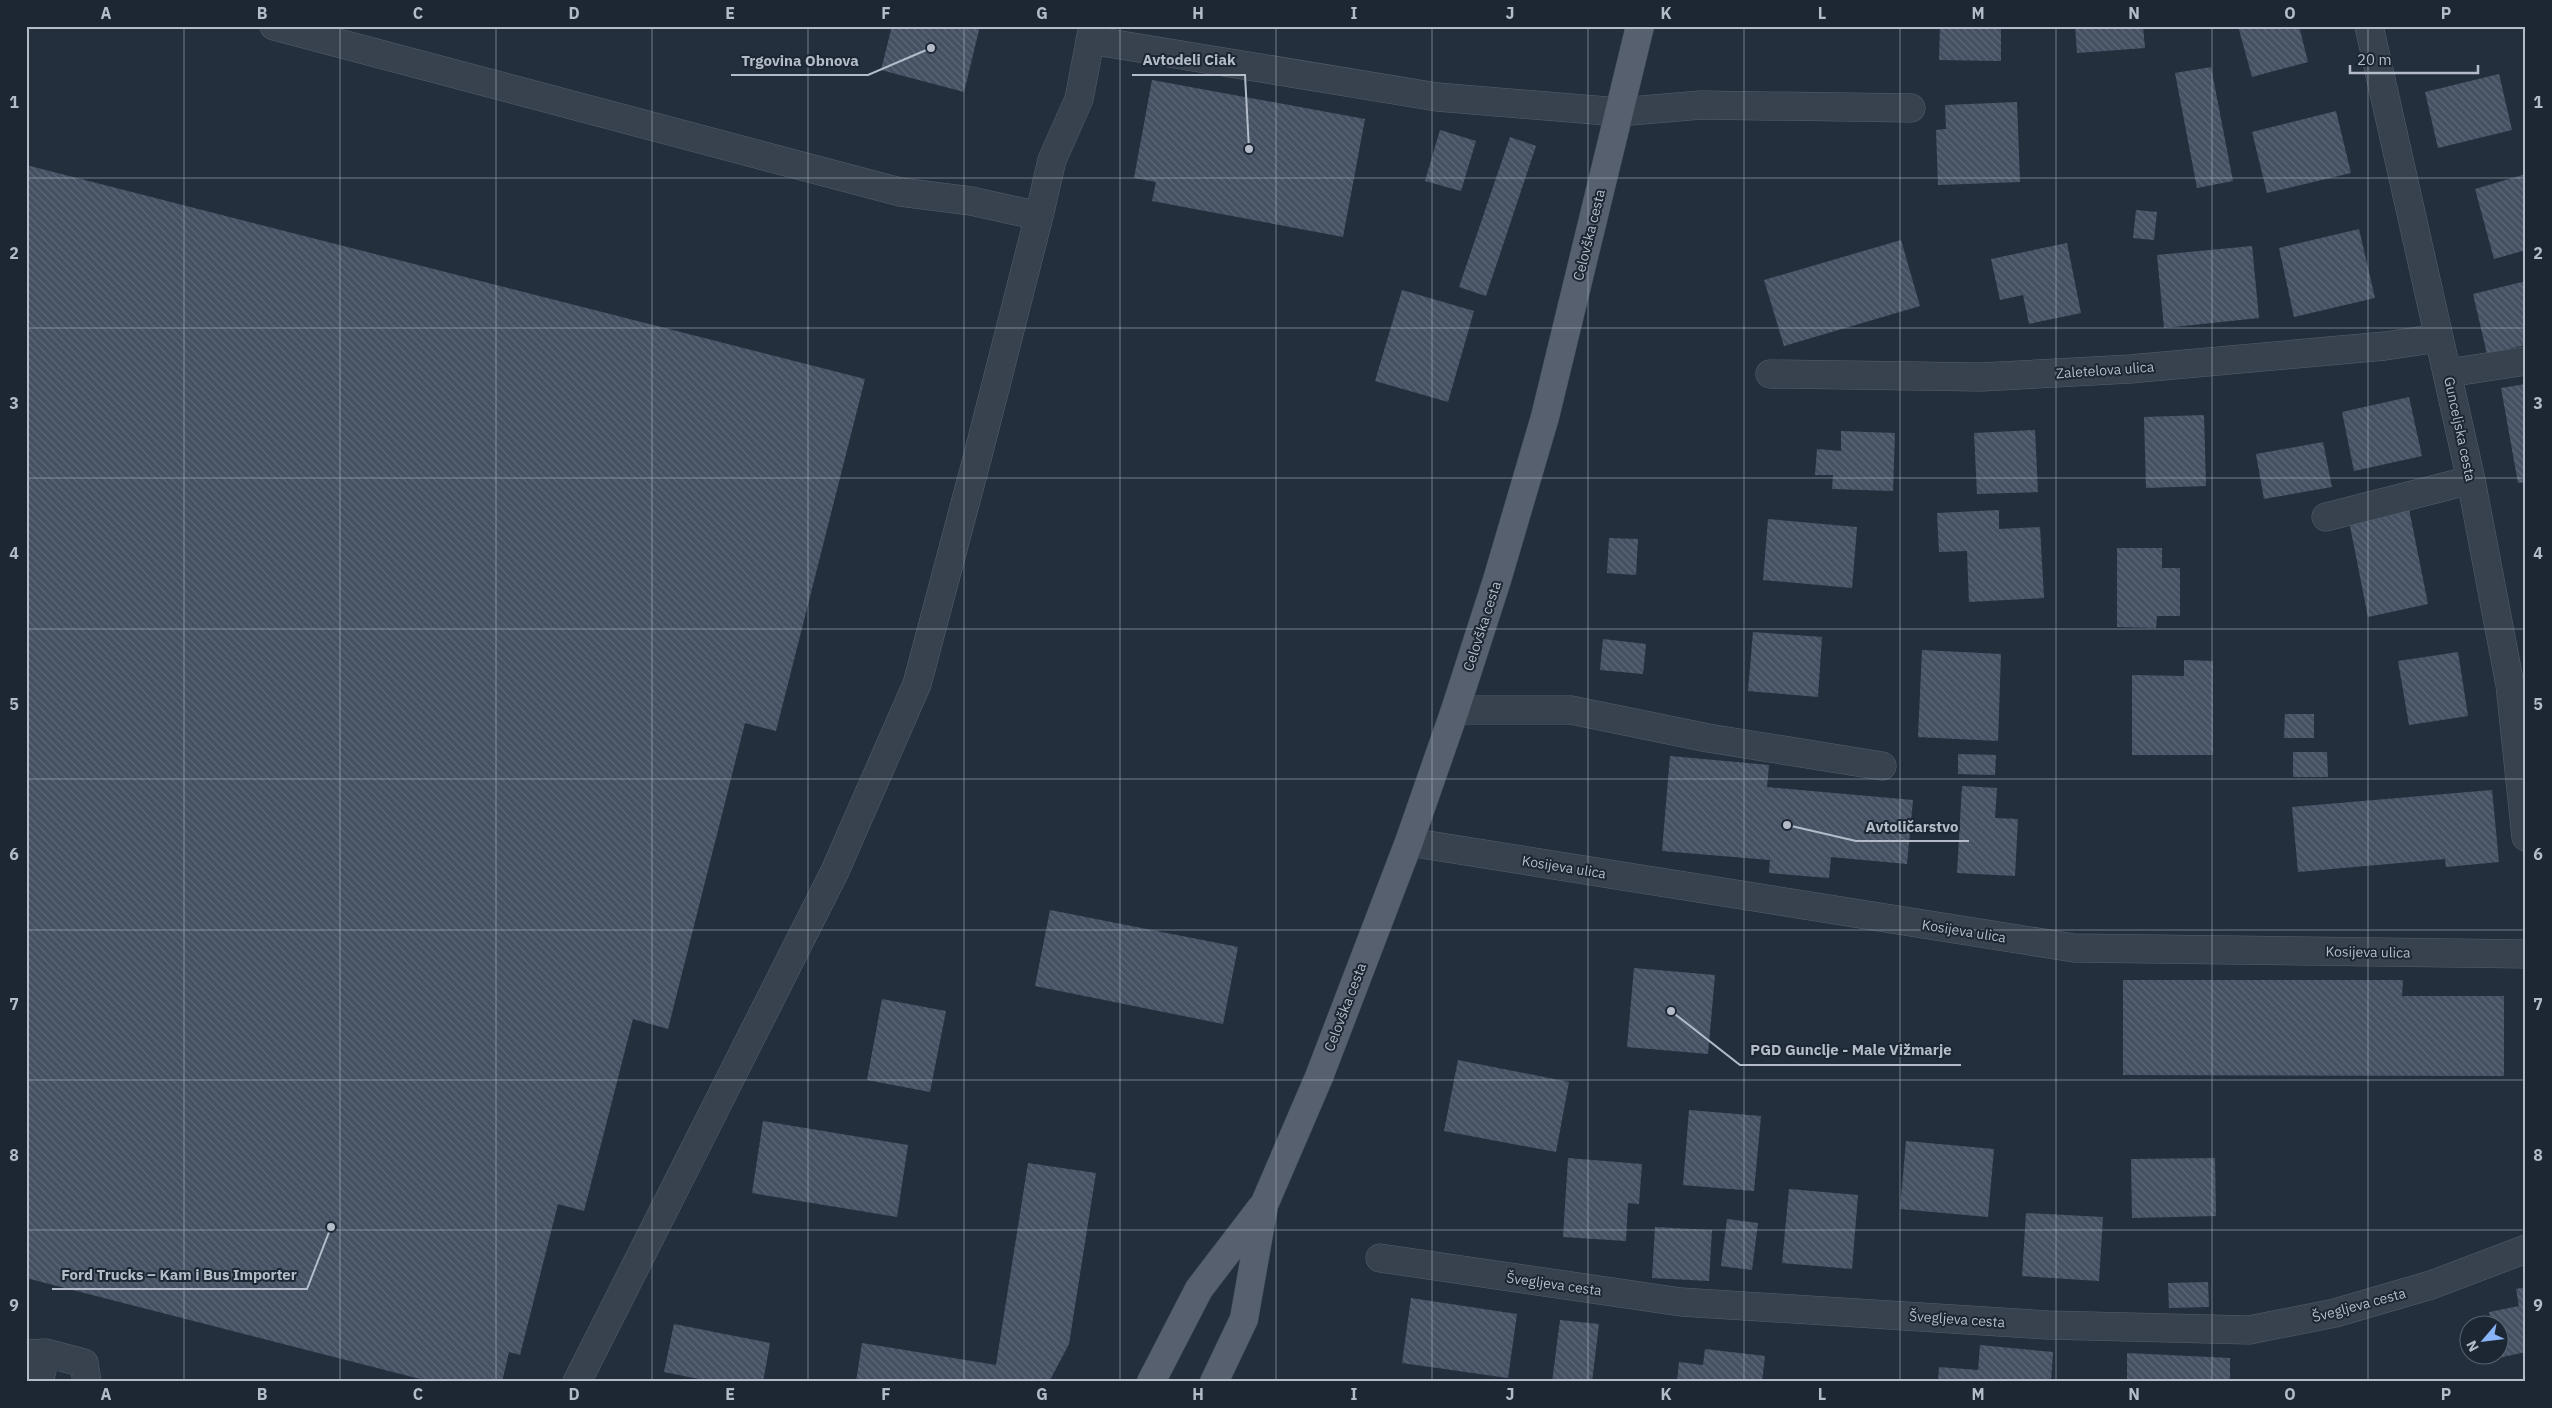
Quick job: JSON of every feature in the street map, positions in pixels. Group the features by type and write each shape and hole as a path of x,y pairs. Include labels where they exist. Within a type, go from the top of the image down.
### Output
{"main road":[{"name":"Celovška cesta","path":"1214,1382 1244,1319 1264,1205 1318,1076 1409,842 1455,710 1497,580 1545,417 1640,26"},
{"name":"Celovška cesta","path":"1151,1382 1199,1289 1264,1205"}],"street":[{"path":"274,26 900,192 971,201 1039,216"},
{"name":"Gunceljska cesta","path":"2369,26 2471,480 2510,685 2526,837"},
{"path":"577,1382 835,871 916,684 978,455 1052,160 1079,99 1092,33 1436,97 1619,112 1701,105 1912,108"},
{"name":"Zaletelova ulica","path":"1770,374 1981,377 2130,369 2385,346 2439,338"},
{"path":"2448,373 2526,361"},
{"path":"2326,516 2471,480"},
{"path":"1455,710 1571,710 1708,738 1882,766"},
{"name":"Kosijeva ulica","path":"1409,842 2074,948 2526,954"},
{"name":"Švegljeva cesta","path":"1380,1258 1681,1302 2048,1325 2249,1330 2335,1313 2431,1285 2526,1249"},
{"path":"39,1382 36,1354 84,1363 87,1382"}],"building":[{"path":"892,26 980,26 964,92 881,70"},
{"path":"1940,26 2001,26 2001,61 1939,60"},
{"path":"2075,26 2143,26 2145,48 2077,53"},
{"path":"2238,26 2299,26 2308,62 2252,77"},
{"path":"2211,67 2233,181 2197,188 2175,73"},
{"path":"2499,74 2512,130 2438,148 2425,92"},
{"path":"1152,80 1365,119 1343,237 1152,201 1156,182 1134,178"},
{"path":"2017,102 2020,182 1938,185 1936,130 1946,129 1945,105"},
{"path":"2336,111 2351,173 2267,193 2252,132"},
{"path":"1440,130 1476,141 1461,191 1425,181"},
{"path":"1510,137 1536,146 1486,296 1459,287"},
{"path":"26,165 865,379 776,731 745,723 668,1029 633,1019 584,1211 558,1204 520,1355 509,1352 502,1382 432,1382 26,1278"},
{"path":"2526,174 2526,250 2494,259 2475,189"},
{"path":"2136,210 2157,212 2154,240 2133,238"},
{"path":"2359,229 2375,298 2294,317 2279,248"},
{"path":"1901,240 1920,306 1784,346 1764,280"},
{"path":"2067,243 2081,313 2029,324 2023,295 2000,300 1991,259"},
{"path":"2252,246 2259,318 2164,328 2157,255"},
{"path":"2526,281 2526,345 2487,354 2473,294"},
{"path":"1402,290 1474,311 1448,402 1375,381"},
{"path":"2526,384 2526,482 2518,483 2501,388"},
{"path":"2409,397 2422,456 2354,471 2342,412"},
{"path":"2204,415 2206,486 2146,488 2144,417"},
{"path":"2035,430 2038,492 1977,494 1974,433"},
{"path":"1841,431 1895,433 1893,491 1832,489 1833,475 1815,475 1817,449 1841,451"},
{"path":"2323,442 2332,487 2264,499 2256,454"},
{"path":"2409,509 2428,604 2368,617 2349,521"},
{"path":"1999,510 1999,529 2040,527 2044,598 1969,602 1967,551 1939,552 1937,513"},
{"path":"1768,519 1857,527 1852,588 1763,580"},
{"path":"1609,538 1638,539 1636,575 1607,573"},
{"path":"2117,548 2162,548 2162,568 2180,568 2180,616 2157,616 2156,628 2117,627"},
{"path":"1753,632 1822,637 1818,697 1748,691"},
{"path":"1603,639 1646,644 1643,674 1600,670"},
{"path":"1922,650 2001,654 1998,741 1918,737"},
{"path":"2458,652 2468,716 2409,725 2398,661"},
{"path":"2184,660 2213,661 2213,755 2132,755 2132,675 2184,676"},
{"path":"2285,714 2314,714 2314,738 2284,738"},
{"path":"2293,752 2327,752 2328,777 2293,777"},
{"path":"1958,754 1996,755 1995,775 1958,774"},
{"path":"1670,756 1769,765 1767,787 1913,800 1907,864 1831,857 1829,878 1769,873 1770,860 1662,851"},
{"path":"1962,786 1997,788 1995,818 2018,819 2015,876 1957,873"},
{"path":"2492,790 2499,862 2446,867 2445,859 2298,872 2292,807"},
{"path":"1050,910 1238,947 1223,1024 1035,986"},
{"path":"1634,968 1715,975 1708,1054 1627,1047"},
{"path":"2123,980 2403,980 2402,996 2504,996 2504,1076 2123,1075"},
{"path":"882,999 946,1011 930,1092 867,1080"},
{"path":"1458,1060 1569,1082 1556,1152 1444,1131"},
{"path":"1689,1110 1761,1116 1754,1191 1683,1185"},
{"path":"763,1121 908,1145 897,1217 752,1193"},
{"path":"1906,1141 1994,1149 1988,1217 1900,1209"},
{"path":"1568,1158 1642,1164 1639,1204 1628,1203 1626,1241 1563,1237"},
{"path":"2215,1158 2216,1216 2132,1218 2131,1159"},
{"path":"1028,1163 1096,1173 1069,1344 1049,1382 856,1382 862,1343 996,1365"},
{"path":"1789,1189 1858,1195 1852,1269 1782,1263"},
{"path":"2026,1213 2103,1217 2099,1281 2022,1276"},
{"path":"1727,1219 1758,1223 1752,1270 1721,1266"},
{"path":"1655,1227 1712,1230 1709,1281 1652,1278"},
{"path":"2208,1282 2209,1307 2169,1308 2168,1283"},
{"path":"2526,1287 2526,1352 2510,1355 2510,1316 2490,1316 2489,1312 2519,1306 2516,1289"},
{"path":"1411,1298 1517,1314 1508,1378 1402,1363"},
{"path":"1560,1320 1599,1324 1592,1382 1552,1382"},
{"path":"674,1324 770,1343 763,1382 714,1382 664,1372"},
{"path":"1980,1345 2053,1352 2051,1382 1938,1382 1939,1367 1978,1370"},
{"path":"1705,1349 1765,1356 1762,1382 1677,1382 1679,1362 1703,1365"},
{"path":"2127,1353 2230,1358 2230,1382 2127,1382"}],"place":[{"name":"Trgovina Obnova","path":"931,48"},
{"name":"Avtodeli Ciak","path":"1249,149"},
{"name":"Avtoličarstvo","path":"1787,825"},
{"name":"PGD Gunclje - Male Vižmarje","path":"1671,1011"},
{"name":"Ford Trucks – Kam i Bus Importer","path":"331,1227"}]}
